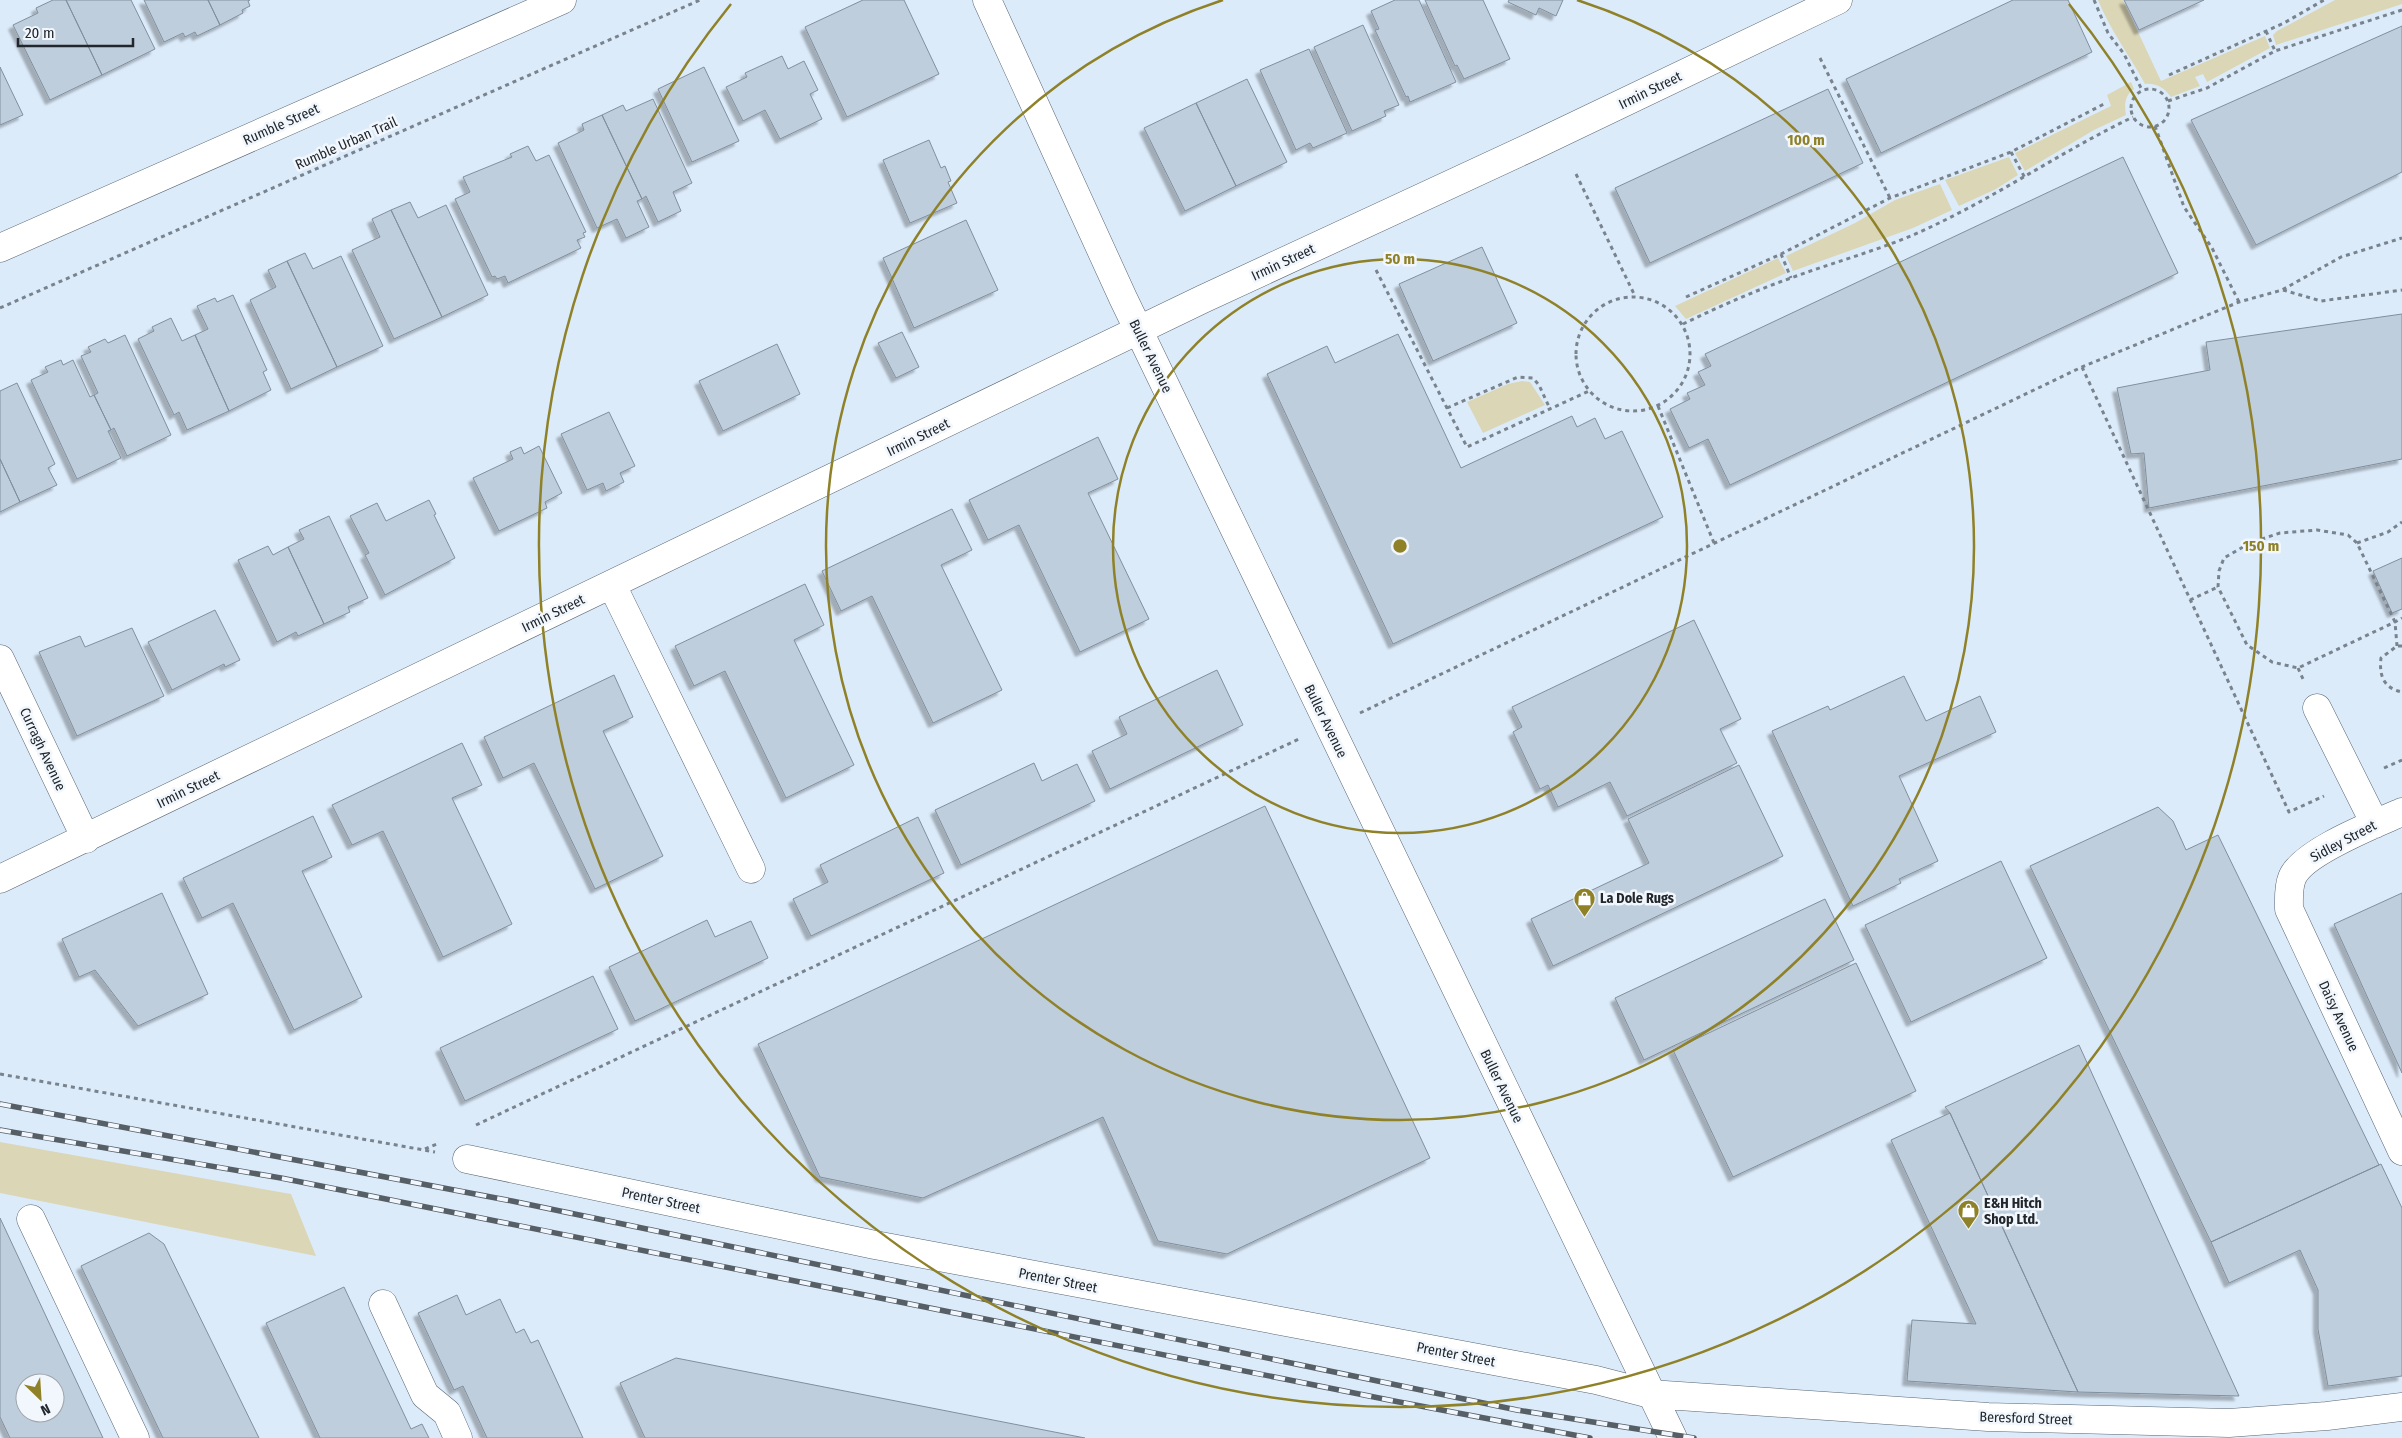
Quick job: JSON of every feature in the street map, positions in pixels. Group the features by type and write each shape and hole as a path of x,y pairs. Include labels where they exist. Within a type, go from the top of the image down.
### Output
{"street":[{"name":"Rumble Street","path":"0,248 562,0"},
{"name":"Buller Avenue","path":"987,0 1139,330 1672,1438"},
{"name":"Irmin Street","path":"0,879 1139,330 1838,0"},
{"path":"612,584 751,869"},
{"name":"Curragh Avenue","path":"0,659 86,839"},
{"path":"2317,708 2375,824"},
{"name":"Sidley Street","path":"2291,879 2299,866 2315,854 2402,812"},
{"name":"Daisy Avenue","path":"2291,879 2289,909 2400,1142"},
{"name":"Prenter Street","path":"467,1159 875,1246 1596,1380 1650,1394"},
{"path":"31,1220 134,1438"},
{"path":"383,1304 425,1395 447,1413 458,1438"},
{"name":"Beresford Street","path":"1650,1394 1988,1417 2230,1423 2327,1416 2402,1407"}],"path":[{"name":"Rumble Urban Trail","path":"0,308 700,0"},
{"path":"2094,0 2108,33 2124,54 2142,90"},
{"path":"2169,75 2266,31 2324,0"},
{"path":"2168,101 2206,88 2275,51 2402,10"},
{"path":"2266,31 2275,51"},
{"path":"1820,58 1890,198"},
{"path":"2154,89 2165,95 2168,101 2168,113 2161,124 2155,126 2143,126 2133,117 2131,112 2132,99 2142,90 2154,89"},
{"path":"1686,297 1781,254 1890,198 2011,152 2106,103"},
{"path":"1683,324 1736,299 1913,235 2024,178 2103,132 2133,117"},
{"path":"2155,126 2184,207 2212,248 2239,302"},
{"path":"2011,152 2024,178"},
{"path":"1576,174 1635,296"},
{"path":"1363,712 2082,367 2239,302 2282,290 2341,257 2402,238"},
{"path":"1781,254 1791,278"},
{"path":"1376,270 1467,447 1589,391"},
{"path":"2282,290 2321,301 2402,290"},
{"path":"1635,296 1654,300 1670,309 1683,324 1690,342 1690,361 1685,380 1674,395 1658,406 1639,411 1621,410 1603,403 1589,391 1580,375 1576,356 1578,338 1586,321 1599,307 1616,299 1635,296"},
{"path":"2082,367 2289,812 2402,760"},
{"path":"1447,408 1518,377 1533,378 1539,385 1550,409"},
{"path":"1658,406 1714,543"},
{"path":"2356,542 2388,532 2402,522"},
{"path":"2402,618 2394,622 2298,668 2272,662 2247,645 2218,587 2219,571 2224,558 2250,543 2280,532 2317,530 2348,535 2356,542 2394,622 2400,646 2381,658 2379,671 2383,681 2393,690 2402,692"},
{"path":"2190,600 2218,587"},
{"path":"470,1128 1306,736"},
{"path":"0,1074 425,1150 443,1141"}],"shaded area":[{"path":"2098,0 2123,0 2161,81 2265,36 2270,48 2207,82 2203,74 2195,77 2200,86 2171,97 2160,87 2153,84 2145,84 2114,32"},
{"path":"2335,0 2402,0 2402,4 2276,45 2273,35 2277,31"},
{"path":"2131,82 2134,89 2126,100 2126,115 2094,130 2025,171 2015,153 2111,106 2107,95"},
{"path":"2009,157 2018,175 1996,189 1959,206 1945,180"},
{"path":"1940,184 1952,210 1913,228 1793,271 1786,256 1855,223 1895,200"},
{"path":"1778,258 1786,273 1686,319 1675,306"},
{"path":"1522,381 1530,382 1545,405 1483,433 1467,402 1508,384"},
{"path":"0,1142 291,1194 316,1256 0,1193"}],"building":[{"path":"53,0 66,0 102,75 50,100 13,25 38,13 36,8"},
{"path":"66,0 131,0 155,49 102,75"},
{"path":"144,0 208,0 220,25 197,36 195,32 185,37 183,33 164,42"},
{"path":"208,0 250,0 248,1 250,6 242,10 243,13 220,25"},
{"path":"863,0 904,0 939,74 847,117 805,27"},
{"path":"1395,0 1419,0 1456,82 1410,102 1375,30 1379,29 1371,11"},
{"path":"1425,0 1483,0 1510,59 1464,79 1457,65 1455,66"},
{"path":"1509,0 1563,0 1556,16 1539,8 1536,15 1508,2"},
{"path":"2013,0 2068,0 2092,52 1881,153 1846,79"},
{"path":"2124,0 2204,0 2139,30"},
{"path":"1363,25 1399,105 1384,111 1386,116 1352,131 1314,47"},
{"path":"2402,26 2402,172 2256,245 2191,120"},
{"path":"1309,49 1347,133 1313,148 1310,143 1296,150 1260,70"},
{"path":"782,56 788,69 804,61 818,90 810,94 822,119 780,139 765,110 743,121 726,87 747,77 745,73"},
{"path":"0,67 23,115 0,125"},
{"path":"704,67 739,141 692,162 658,89"},
{"path":"1247,79 1287,162 1236,186 1196,103"},
{"path":"1828,89 1863,163 1650,263 1615,188"},
{"path":"653,99 692,183 673,192 681,211 658,222 646,196 642,199 602,115 623,105 626,111"},
{"path":"1196,103 1236,186 1185,211 1144,128"},
{"path":"602,115 642,199 637,201 649,227 626,238 617,219 597,228 558,143 584,130 582,124"},
{"path":"929,140 941,168 945,166 951,181 948,182 957,203 910,223 883,160"},
{"path":"528,146 536,161 549,155 586,232 583,233 585,237 577,240 581,248 508,283 505,276 497,279 495,276 492,277 455,199 470,192 463,177 512,157 510,154"},
{"path":"2123,157 2178,273 1730,485 1708,439 1689,448 1670,409 1690,399 1687,393 1705,385 1698,372 1711,366 1705,354"},
{"path":"410,202 418,218 446,205 488,295 442,317 391,210"},
{"path":"391,210 442,317 394,339 352,250 380,237 372,219"},
{"path":"966,220 998,290 914,328 883,258"},
{"path":"1482,247 1517,323 1433,361 1399,284"},
{"path":"305,253 313,269 341,256 383,346 337,367 287,261"},
{"path":"287,261 337,367 291,389 250,300 276,287 268,270"},
{"path":"233,295 267,370 263,372 271,390 229,411 195,335 208,329 197,306 215,298 217,302"},
{"path":"2402,314 2402,459 2149,508 2144,453 2131,454 2117,388 2210,370 2206,342"},
{"path":"171,318 182,341 195,335 229,411 187,430 179,412 174,415 138,339 154,331 152,327"},
{"path":"902,332 919,367 896,378 878,343"},
{"path":"1398,334 1461,468 1572,416 1577,427 1595,418 1605,439 1622,431 1663,517 1393,644 1267,374 1327,346 1335,363"},
{"path":"125,335 171,435 127,456 114,428 111,430 94,395 98,393 81,356 91,352 88,347 105,339 108,343"},
{"path":"777,344 800,394 723,431 699,381"},
{"path":"61,360 63,365 73,360 90,397 94,395 111,430 108,431 121,458 77,479 31,380 48,372 45,367"},
{"path":"17,383 55,464 48,468 57,485 20,502 0,459 0,391"},
{"path":"609,412 635,466 620,473 624,482 606,491 603,483 587,490 561,434"},
{"path":"1098,437 1118,479 1088,493 1149,619 1080,652 1019,525 988,540 969,500"},
{"path":"539,446 562,493 545,502 547,508 499,531 473,478 513,459 510,452 521,447 524,454"},
{"path":"0,459 20,502 0,512"},
{"path":"429,500 436,514 434,515 455,558 385,595 365,555 369,553 350,516 377,503 386,521"},
{"path":"952,509 972,550 941,565 1002,690 933,723 872,596 841,611 822,571"},
{"path":"329,516 368,598 348,607 350,612 324,624 288,547 304,539 299,530"},
{"path":"268,546 273,555 288,547 324,624 298,636 296,632 277,642 238,560"},
{"path":"2402,558 2402,609 2392,613 2373,571"},
{"path":"805,584 824,625 794,640 854,765 786,798 725,671 694,686 675,646"},
{"path":"215,610 240,660 225,667 224,664 172,690 148,642"},
{"path":"1694,620 1741,719 1720,729 1737,763 1627,816 1610,782 1558,807 1548,785 1540,789 1513,732 1522,727 1512,707"},
{"path":"132,628 164,696 77,736 39,652 80,636 85,647"},
{"path":"1217,670 1243,725 1110,789 1092,751 1127,734 1119,717"},
{"path":"614,675 633,717 603,731 663,856 595,889 534,763 503,778 484,737"},
{"path":"1904,676 1926,721 1980,696 1996,732 1899,776 1938,861 1899,879 1901,883 1853,906 1772,731 1828,706 1830,710"},
{"path":"462,743 482,785 452,798 512,924 443,957 383,831 352,845 332,805"},
{"path":"1034,763 1042,781 1077,764 1095,801 961,865 935,810"},
{"path":"1739,765 1783,856 1553,966 1531,919 1649,863 1628,819"},
{"path":"1265,806 1430,1158 1227,1254 1158,1241 1103,1117 923,1198 820,1177 758,1044"},
{"path":"2158,807 2173,821 2186,850 2218,835 2379,1165 2211,1242 2030,866"},
{"path":"313,816 332,857 302,871 362,997 294,1030 233,903 202,918 183,878"},
{"path":"918,817 944,873 811,936 793,899 828,882 820,865"},
{"path":"2001,861 2047,958 1911,1022 1865,925"},
{"path":"162,893 208,994 138,1026 95,970 79,977 62,939"},
{"path":"2402,893 2402,1073 2334,924"},
{"path":"1825,899 1854,960 1644,1060 1615,998"},
{"path":"707,920 715,937 751,921 768,958 635,1021 609,967"},
{"path":"1856,963 1916,1091 1733,1177 1673,1050"},
{"path":"593,976 618,1029 465,1101 440,1048"},
{"path":"2079,1045 2239,1396 2078,1392 1950,1113 1945,1107"},
{"name":"E&H Hitch Shop Ltd.","path":"1950,1113 2078,1392 1907,1381 1912,1320 1976,1324 1891,1140"},
{"path":"2381,1164 2402,1208 2402,1376 2328,1386 2318,1329 2318,1290 2300,1250 2229,1283 2211,1242"},
{"path":"0,1218 103,1438 10,1438 0,1417"},
{"path":"149,1233 164,1244 259,1438 163,1438 81,1266"},
{"path":"344,1287 411,1429 422,1424 429,1438 320,1438 266,1323"},
{"path":"457,1295 466,1315 500,1299 516,1333 524,1329 531,1343 538,1340 583,1438 487,1438 463,1386 454,1390 418,1313"},
{"path":"676,1358 1085,1438 645,1438 620,1383"}],"railway":[{"path":"0,1104 512,1201 1517,1410 1694,1438"},
{"path":"0,1130 281,1178 1394,1401 1590,1438"}],"place":[{"name":"La Dole Rugs","path":"1584,917"},
{"name":"E&H Hitch Shop Ltd.","path":"1968,1230"}]}
